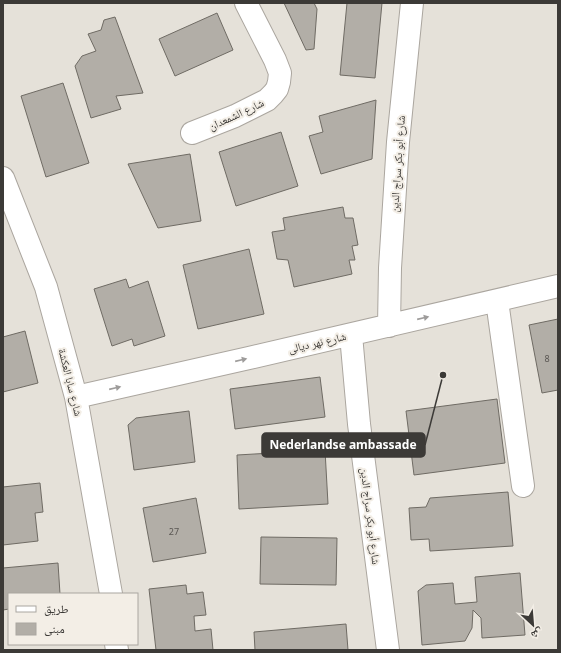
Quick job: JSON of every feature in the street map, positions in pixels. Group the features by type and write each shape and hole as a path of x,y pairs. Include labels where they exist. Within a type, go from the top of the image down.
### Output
{"street":[{"name":"شارع الشمعدان","path":"192,133 235,116 267,100 277,88 280,73 246,3"},
{"name":"شارع أبو بكر سراج الدين","path":"389,326 390,268 398,142 412,3"},
{"name":"شارع سابا العكشة","path":"3,178 46,287 76,397 111,593"},
{"name":"شارع نهر ديالى","path":"76,397 558,286"},
{"path":"497,301 523,486"},
{"name":"شارع أبو بكر سراج الدين","path":"352,334 359,424 388,650"}],"building":[{"path":"284,3 314,3 317,9 314,49 306,50"},
{"path":"347,3 382,3 375,78 340,75"},
{"path":"217,13 233,50 175,76 159,39"},
{"path":"115,17 143,93 116,96 121,109 91,118 75,66 82,56 96,51 88,34 101,30 104,20"},
{"path":"63,83 89,163 46,177 21,96"},
{"path":"376,100 372,159 321,174 309,136 323,132 319,116"},
{"path":"281,132 298,186 236,206 219,152"},
{"path":"190,154 201,221 158,228 128,164"},
{"path":"343,207 345,218 353,218 358,245 352,246 355,260 349,260 352,274 294,287 288,260 277,259 272,232 285,230 283,218"},
{"path":"249,249 264,314 198,329 183,265"},
{"path":"126,279 129,288 148,281 165,336 134,346 132,339 112,346 94,289"},
{"path":"558,319 558,390 542,393 529,325"},
{"path":"25,331 38,383 3,392 3,337"},
{"path":"320,377 325,417 235,429 230,389"},
{"path":"497,399 505,463 414,475 406,411"},
{"path":"189,411 195,462 134,470 128,425 136,418"},
{"path":"325,450 328,504 239,509 237,455"},
{"path":"40,483 43,512 35,513 38,541 3,545 3,487"},
{"path":"508,492 513,546 430,551 429,539 411,540 409,508 426,507 430,498"},
{"path":"196,498 206,553 153,562 143,508"},
{"path":"261,537 337,538 336,585 260,584"},
{"path":"58,563 60,593 8,593 8,609 3,610 3,568"},
{"path":"520,573 525,635 482,638 481,618 473,610 472,628 465,641 422,645 418,591 426,585 453,583 455,604 477,602 475,577"},
{"path":"186,585 187,594 203,592 206,615 194,616 195,631 211,629 213,650 156,650 149,589"},
{"path":"346,624 348,650 255,650 254,632"}],"place":[{"name":"Nederlandse ambassade","path":"443,375"}]}
